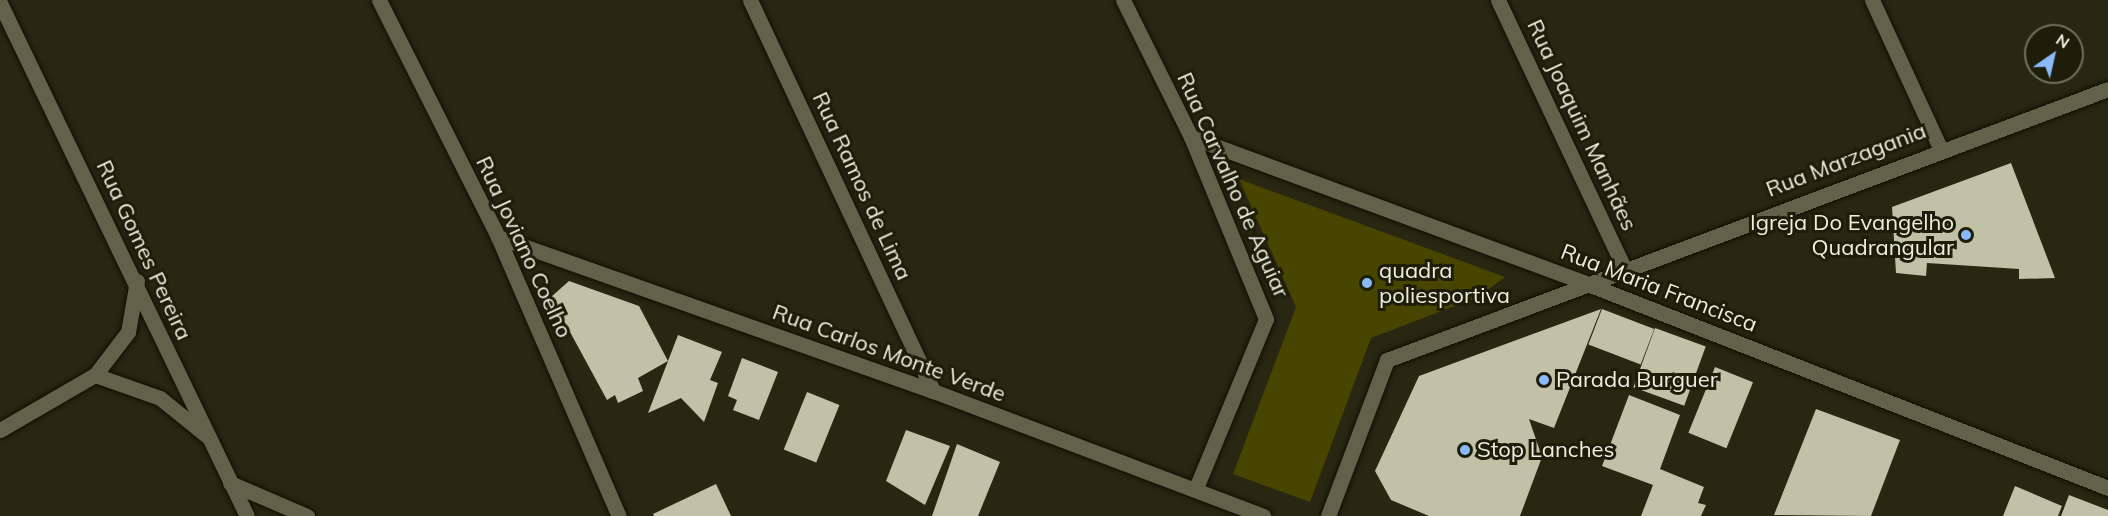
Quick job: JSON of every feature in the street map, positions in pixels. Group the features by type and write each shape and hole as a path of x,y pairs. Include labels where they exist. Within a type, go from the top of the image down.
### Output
{"street":[{"name":"Rua Joviano Coelho","path":"379,0 498,237 618,516"},
{"name":"Rua Ramos de Lima","path":"750,0 933,391"},
{"name":"Rua Carvalho de Aguiar","path":"1123,0 1191,137 1266,319 1195,490"},
{"name":"Rua Joaquim Manhães","path":"1498,0 1624,270"},
{"path":"1872,0 1940,148"},
{"name":"Rua Gomes Pereira","path":"0,3 137,281 155,325 247,516"},
{"name":"Rua Marzagania","path":"1328,516 1387,360 1940,148 2108,89"},
{"name":"Rua Maria Francisca","path":"1191,137 1585,283 2108,488"},
{"name":"Rua Carlos Monte Verde","path":"498,237 933,391 1263,516"},
{"path":"0,430 95,375 128,332 137,281"},
{"path":"95,375 160,398 207,436"},
{"path":"230,483 307,516"}],"shaded area":[{"path":"1239,179 1505,277 1478,297 1371,338 1310,502 1233,474 1296,307"}],"building":[{"name":"Igreja Do Evangelho Quadrangular","path":"2011,163 2055,278 2019,279 2019,269 1927,263 1926,276 1896,273 1892,207"},
{"path":"569,281 639,306 668,361 638,378 643,391 618,403 615,395 607,400 551,297"},
{"path":"1601,309 1554,428 1529,419 1542,457 1520,516 1429,516 1391,500 1375,471 1419,376"},
{"path":"1602,309 1654,329 1641,365 1588,344"},
{"path":"1655,328 1706,346 1684,406 1633,387"},
{"path":"678,335 722,352 710,380 718,383 704,422 681,398 648,413"},
{"path":"742,358 778,372 759,420 733,410 737,400 728,396"},
{"path":"1715,367 1753,382 1726,448 1688,433"},
{"path":"807,392 839,405 816,463 784,449"},
{"path":"1629,395 1680,415 1660,469 1704,487 1698,503 1706,505 1701,516 1641,516 1653,485 1602,466"},
{"path":"1816,409 1900,440 1871,516 1774,515"},
{"path":"906,430 950,446 925,505 886,481"},
{"path":"957,444 1000,462 978,516 932,516"},
{"path":"716,484 731,516 654,516 653,514"},
{"path":"2015,486 2062,506 2058,516 2003,516"},
{"path":"2069,495 2108,510 2108,516 2061,516"}],"place":[{"name":"Igreja Do Evangelho Quadrangular","path":"1966,235"},
{"name":"quadra poliesportiva","path":"1367,283"},
{"name":"Parada Burguer","path":"1544,380"},
{"name":"Stop Lanches","path":"1465,450"}]}
